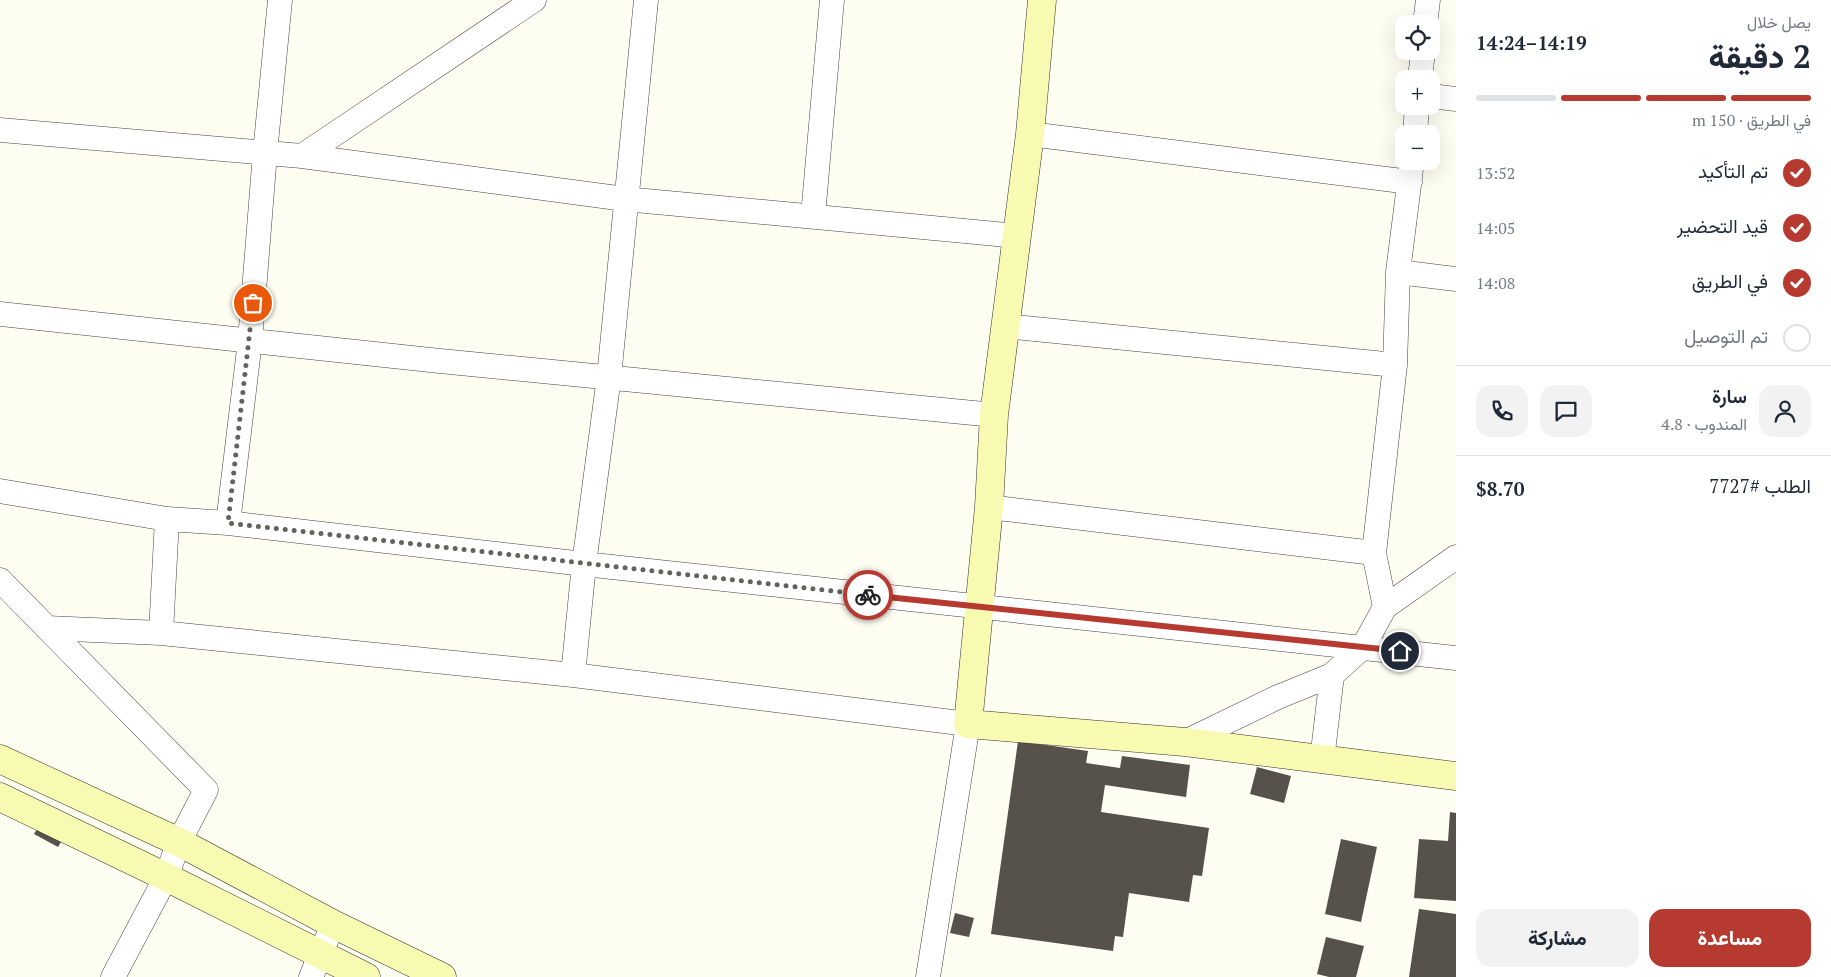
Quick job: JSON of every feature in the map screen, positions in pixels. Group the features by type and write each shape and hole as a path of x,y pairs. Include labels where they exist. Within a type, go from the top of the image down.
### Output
{"street":[{"path":"228,523 250,341 280,0"},
{"path":"302,156 533,0"},
{"path":"573,675 584,564 608,377 646,0"},
{"path":"813,216 832,0"},
{"path":"928,977 968,724 989,507 994,414 1030,134 1042,0"},
{"path":"1440,97 1456,99"},
{"path":"0,130 302,156 625,199 1018,236"},
{"path":"1030,134 1411,172 1398,272 1395,366 1374,553 1385,607"},
{"path":"1398,272 1456,279"},
{"path":"0,314 440,361 994,414"},
{"path":"1005,326 1395,366"},
{"path":"0,491 167,518 228,523 584,564 1456,658"},
{"path":"989,507 1374,553"},
{"path":"161,633 167,518"},
{"path":"1185,742 1278,697 1332,674 1363,647 1385,607 1456,557"},
{"path":"0,580 206,790 179,842 166,877 113,977"},
{"path":"47,628 161,633 573,675 968,724 1185,742 1456,776"},
{"path":"1322,760 1332,674"},
{"path":"0,759 179,842 333,924 442,977"},
{"path":"0,797 166,877 316,966 366,977"},
{"path":"316,966 333,924"}],"building":[{"path":"1018,741 1088,751 1086,763 1120,768 1122,756 1190,765 1186,797 1105,785 1101,812 1209,828 1202,876 1193,875 1189,902 1129,893 1123,937 1115,936 1113,951 991,934"},
{"path":"1257,767 1291,776 1284,803 1250,794"},
{"path":"1450,812 1456,813 1456,901 1414,898 1419,839 1448,841"},
{"path":"40,824 64,837 58,847 34,834"},
{"path":"1341,839 1377,847 1361,922 1325,914"},
{"path":"1419,909 1456,914 1456,977 1409,977"},
{"path":"955,913 974,918 969,937 950,933"},
{"path":"1326,937 1364,946 1356,977 1329,977 1317,974"}],"way so far":[{"path":"253,303 228,523 868,595"}],"route":[{"path":"868,595 1400,651"}]}
